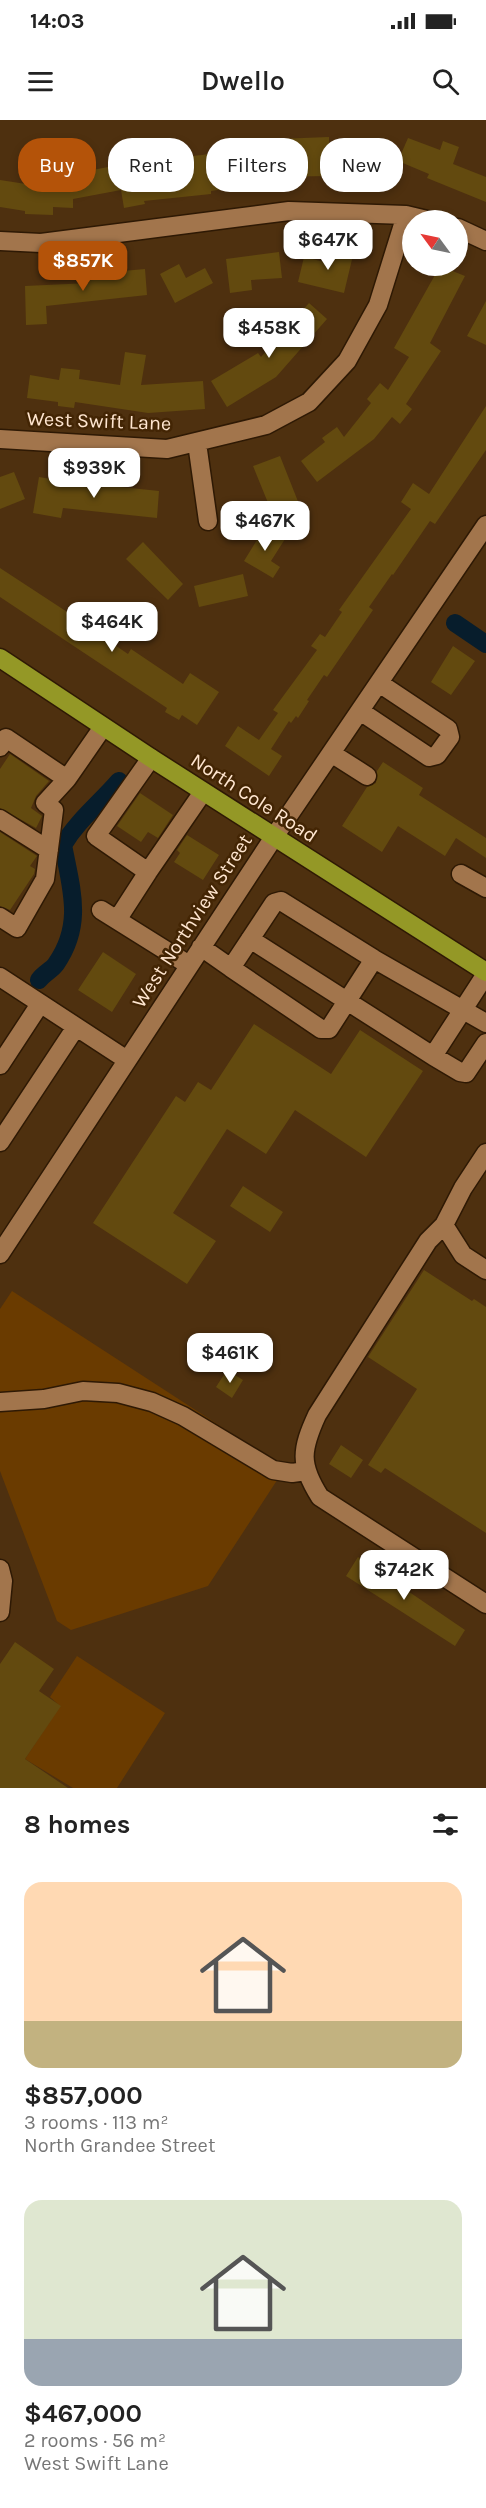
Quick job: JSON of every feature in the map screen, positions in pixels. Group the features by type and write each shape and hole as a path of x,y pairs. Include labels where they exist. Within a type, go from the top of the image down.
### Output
{"main road":[{"name":"North Cole Road","path":"0,658 203,792 486,973"}],"street":[{"path":"0,241 41,243 289,211 402,215"},
{"name":"West Swift Lane","path":"0,440 167,449 266,425 274,421 309,402 347,361 378,305 402,228"},
{"path":"468,233 486,241"},
{"name":"West Swift Lane","path":"197,443 208,521"},
{"name":"West Northview Street","path":"1,1251 274,837 486,525"},
{"path":"360,711 429,757 437,756 450,737 448,729 379,684"},
{"path":"0,917 17,928 45,879 54,810 45,802 67,778 104,727"},
{"path":"2,740 67,778"},
{"path":"331,753 367,776"},
{"path":"148,872 96,836 151,758"},
{"path":"117,920 203,792"},
{"path":"0,819 49,850"},
{"path":"461,873 486,888"},
{"path":"231,968 274,903 281,901 374,959 486,1023"},
{"path":"101,910 189,965"},
{"path":"250,939 460,1072 466,1073 486,1042"},
{"path":"201,947 321,1029 329,1029 374,959"},
{"path":"433,1056 486,973"},
{"path":"0,977 127,1060"},
{"path":"0,1065 40,1004"},
{"path":"0,1142 76,1027"},
{"path":"486,1153 444,1225 428,1241 317,1415 306,1440 303,1460 306,1471 320,1497 486,1604"},
{"path":"444,1225 463,1255 486,1270"},
{"path":"0,1402 44,1399 83,1391 118,1393 152,1402 183,1416 273,1470 292,1473 306,1471"},
{"path":"0,1569 3,1581 0,1612"}],"shaded area":[{"path":"12,1291 285,1468 208,1586 71,1630 57,1621 0,1471 0,1309"},
{"path":"77,1656 165,1713 117,1788 73,1788 25,1759 60,1706 50,1697"}],"building":[{"path":"329,137 320,138 320,176 308,176 308,138 303,138"},
{"path":"408,138 440,150 443,141 459,147 453,164 486,177 486,202 427,178 429,174 403,163 403,150"},
{"path":"206,154 206,192 211,192 211,194 144,201 145,204 124,208 121,192 194,192 194,156"},
{"path":"108,167 108,192 110,192 73,199 73,208 53,207 53,215 25,214 25,211 0,207 0,180 18,183 18,192 96,192 96,169"},
{"path":"333,246 354,251 344,293 298,282 304,257 329,263"},
{"path":"279,252 282,278 251,280 252,290 230,293 226,259"},
{"path":"179,264 186,278 205,268 213,283 175,303 160,274"},
{"path":"145,269 147,295 46,306 47,324 26,325 25,286 89,283 89,274"},
{"path":"434,276 465,276 430,343 441,351 406,404 412,409 400,424 392,417 374,439 317,482 301,461 325,442 322,438 337,427 344,437 371,403 367,399 380,383 388,390 409,357 394,348"},
{"path":"486,301 486,345 467,336"},
{"path":"309,303 327,319 276,377 227,407 211,381 258,353 261,357"},
{"path":"125,352 146,355 141,385 203,381 205,409 148,413 75,402 74,408 58,406 58,402 27,398 30,375 59,380 61,368 80,370 79,379 120,385"},
{"path":"486,406 486,450 435,524 430,521 392,574 369,607 373,610 327,677 324,675 298,718 296,716 291,723 289,721 271,749 282,756 269,776 225,746 238,726 259,740 278,713 273,710 317,650 311,646 320,634 325,637 342,612 339,610 411,509 401,502 413,483 429,494"},
{"path":"280,456 301,509 275,520 253,466"},
{"path":"14,472 25,499 0,509 0,477"},
{"path":"39,477 99,487 100,479 121,481 121,487 159,491 157,518 63,508 61,518 33,513"},
{"path":"265,527 285,539 271,561 280,567 273,578 244,561"},
{"path":"143,542 183,584 168,600 126,559"},
{"path":"0,568 84,623 92,612 111,624 103,637 128,654 131,649 183,684 190,673 219,692 197,725 182,715 179,720 165,712 167,708 0,597"},
{"path":"243,574 248,596 199,607 194,586"},
{"path":"453,646 475,661 451,695 431,682"},
{"path":"10,754 49,781 36,796 31,808 42,816 36,828 0,808 0,769"},
{"path":"383,762 423,788 419,795 486,838 486,858 456,838 445,856 398,826 382,852 342,826 367,787 376,783 377,771"},
{"path":"140,793 173,815 158,838 148,832 141,842 117,826"},
{"path":"0,832 37,856 30,866 35,869 34,874 10,910 0,906"},
{"path":"187,835 219,855 203,880 174,862 180,853 177,850"},
{"path":"103,952 136,974 112,1012 78,990"},
{"path":"254,1024 331,1074 360,1030 423,1071 366,1157 295,1110 266,1154 227,1129 173,1213 216,1241 187,1284 93,1223 176,1096 185,1102 198,1082 211,1090"},
{"path":"243,1186 283,1212 270,1232 230,1206"},
{"path":"424,1270 472,1301 474,1299 486,1307 486,1533 385,1468 381,1473 368,1465 417,1389 368,1357"},
{"path":"227,1370 243,1380 232,1398 216,1387"},
{"path":"341,1445 363,1460 351,1478 329,1464"},
{"path":"358,1557 465,1630 455,1646 346,1576"},
{"path":"15,1642 54,1669 39,1691 61,1706 25,1759 68,1788 0,1788 0,1664"}],"waterway":[{"path":"455,623 486,644"},
{"path":"39,980 54,966 65,949 73,920 72,891 63,845 82,820 119,781"}]}
